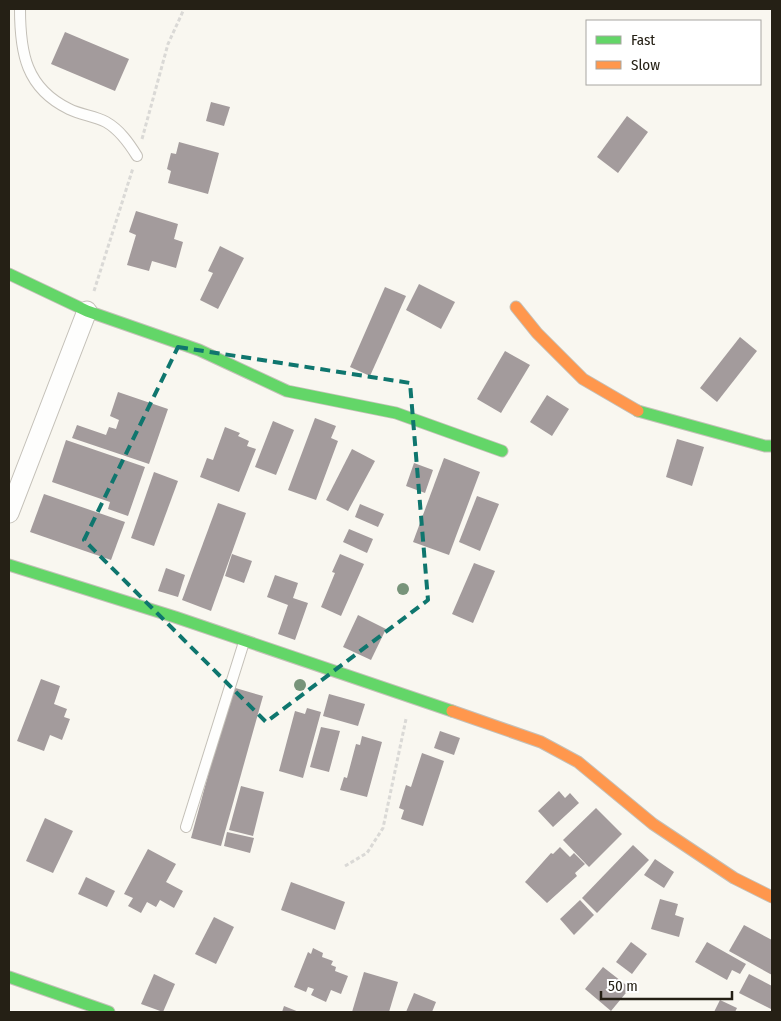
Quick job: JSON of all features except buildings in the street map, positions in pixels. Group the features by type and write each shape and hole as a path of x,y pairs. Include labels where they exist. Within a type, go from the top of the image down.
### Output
{"street":[{"path":"9,274 87,311 199,350 287,391 396,413 502,451"},
{"path":"516,307 582,379 637,411 765,446 772,446"},
{"path":"9,513 87,311"},
{"path":"9,565 244,641 541,742 578,762 653,824 734,878 772,897"},
{"path":"9,977 109,1012"}],"lane":[{"path":"20,9 20,35 29,72 44,95 70,110 106,122 124,137 137,156"},
{"path":"186,827 244,641"}],"path":[{"path":"345,866 367,853 382,828 394,784 402,732 413,699"}],"highlighted area":[{"path":"178,347 410,383 428,600 266,722 84,540"}],"traffic: fast":[{"path":"9,274 87,311 199,350 287,391 396,413 502,451"},
{"path":"638,411 765,446 772,446"},
{"path":"9,565 175,617 452,711"},
{"path":"9,977 109,1012"}],"traffic: slow":[{"path":"516,307 537,333 583,379 638,411"},
{"path":"452,711 541,742 578,762 653,824 734,878 772,897"}]}
